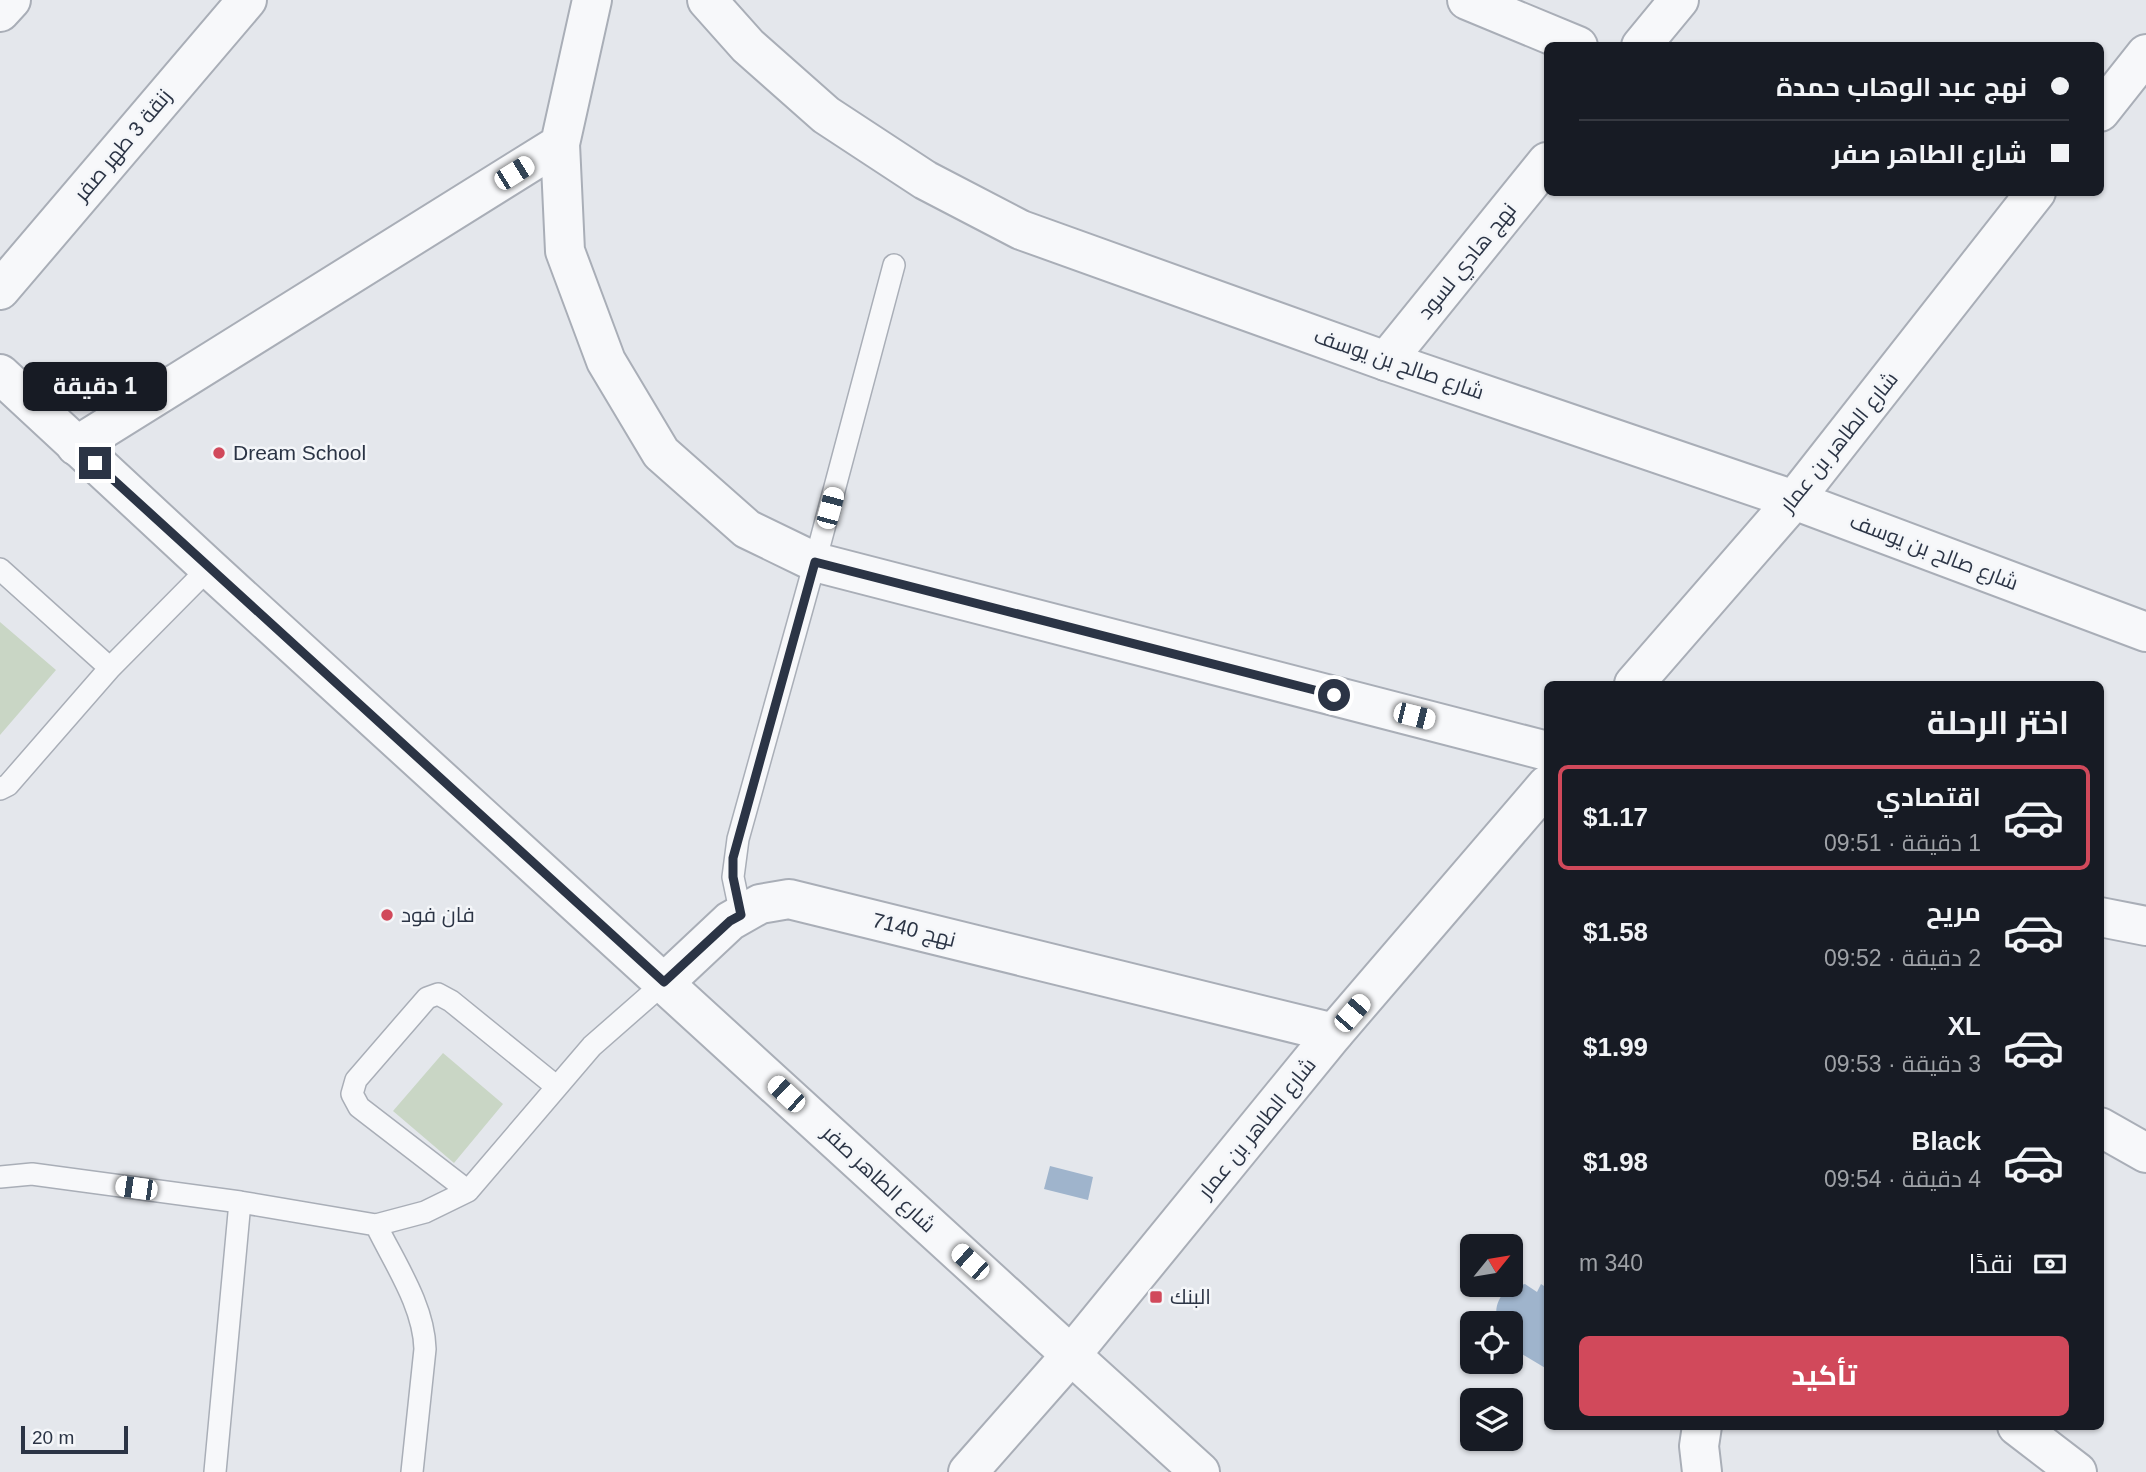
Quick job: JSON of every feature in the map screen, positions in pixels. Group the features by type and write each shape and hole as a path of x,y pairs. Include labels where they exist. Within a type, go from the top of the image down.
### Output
{"street":[{"path":"0,12 11,0"},
{"name":"زنقة 3 طهر صفر","path":"0,289 247,0"},
{"path":"592,0 560,144 565,251 606,362 661,453 747,529 815,562 1544,750"},
{"name":"شارع صالح بن يوسف","path":"707,0 748,46 826,115 925,180 1021,230 1387,361 1794,500 2146,632"},
{"path":"1467,0 1568,42"},
{"path":"1645,42 1679,0"},
{"path":"2104,107 2146,54"},
{"path":"76,446 560,144"},
{"name":"نهج هادي لسود","path":"1387,361 1544,166"},
{"name":"شارع الطاهر بن عمار","path":"1637,681 1794,500 2033,196"},
{"name":"شارع الطاهر صفر","path":"0,374 1200,1472"},
{"name":"شارع الطاهر بن عمار","path":"968,1472 1071,1355 1334,1033 1544,788"},
{"name":"نهج 7140","path":"664,982 730,921 760,904 789,899 1334,1033"},
{"path":"2104,917 2146,926"},
{"path":"2104,1129 2146,1153"},
{"path":"1701,1430 1699,1446 1702,1472"},
{"path":"2022,1430 2076,1472"}],"lane":[{"path":"741,915 733,877 733,858 894,265"},
{"path":"0,789 8,785 110,668 209,568"},
{"path":"0,569 110,668"},
{"name":"نهج 7140","path":"468,1191 592,1046 664,982"},
{"path":"0,1178 32,1174 240,1202 376,1225 425,1212 468,1191 359,1107 352,1094 356,1080 427,998 438,994 451,1001 557,1087"},
{"path":"215,1472 240,1202"},
{"path":"376,1225 414,1303 424,1332 425,1349 412,1472"}],"green space":[{"path":"0,622 56,670 0,735"},
{"path":"443,1053 503,1104 454,1163 393,1111"}],"water":[{"path":"1050,1166 1093,1177 1088,1200 1044,1189"},
{"path":"1541,1284 1544,1286 1544,1367 1523,1355 1523,1311 1496,1311 1500,1297 1523,1297 1523,1285 1537,1292"}],"place":[{"name":"Dream School","path":"219,453"},
{"name":"فان فود","path":"387,915"},
{"name":"البنك","path":"1156,1297"}],"route":[{"path":"95,463 664,982 730,921 741,915 735,896 733,858 815,562 1334,695"}]}
